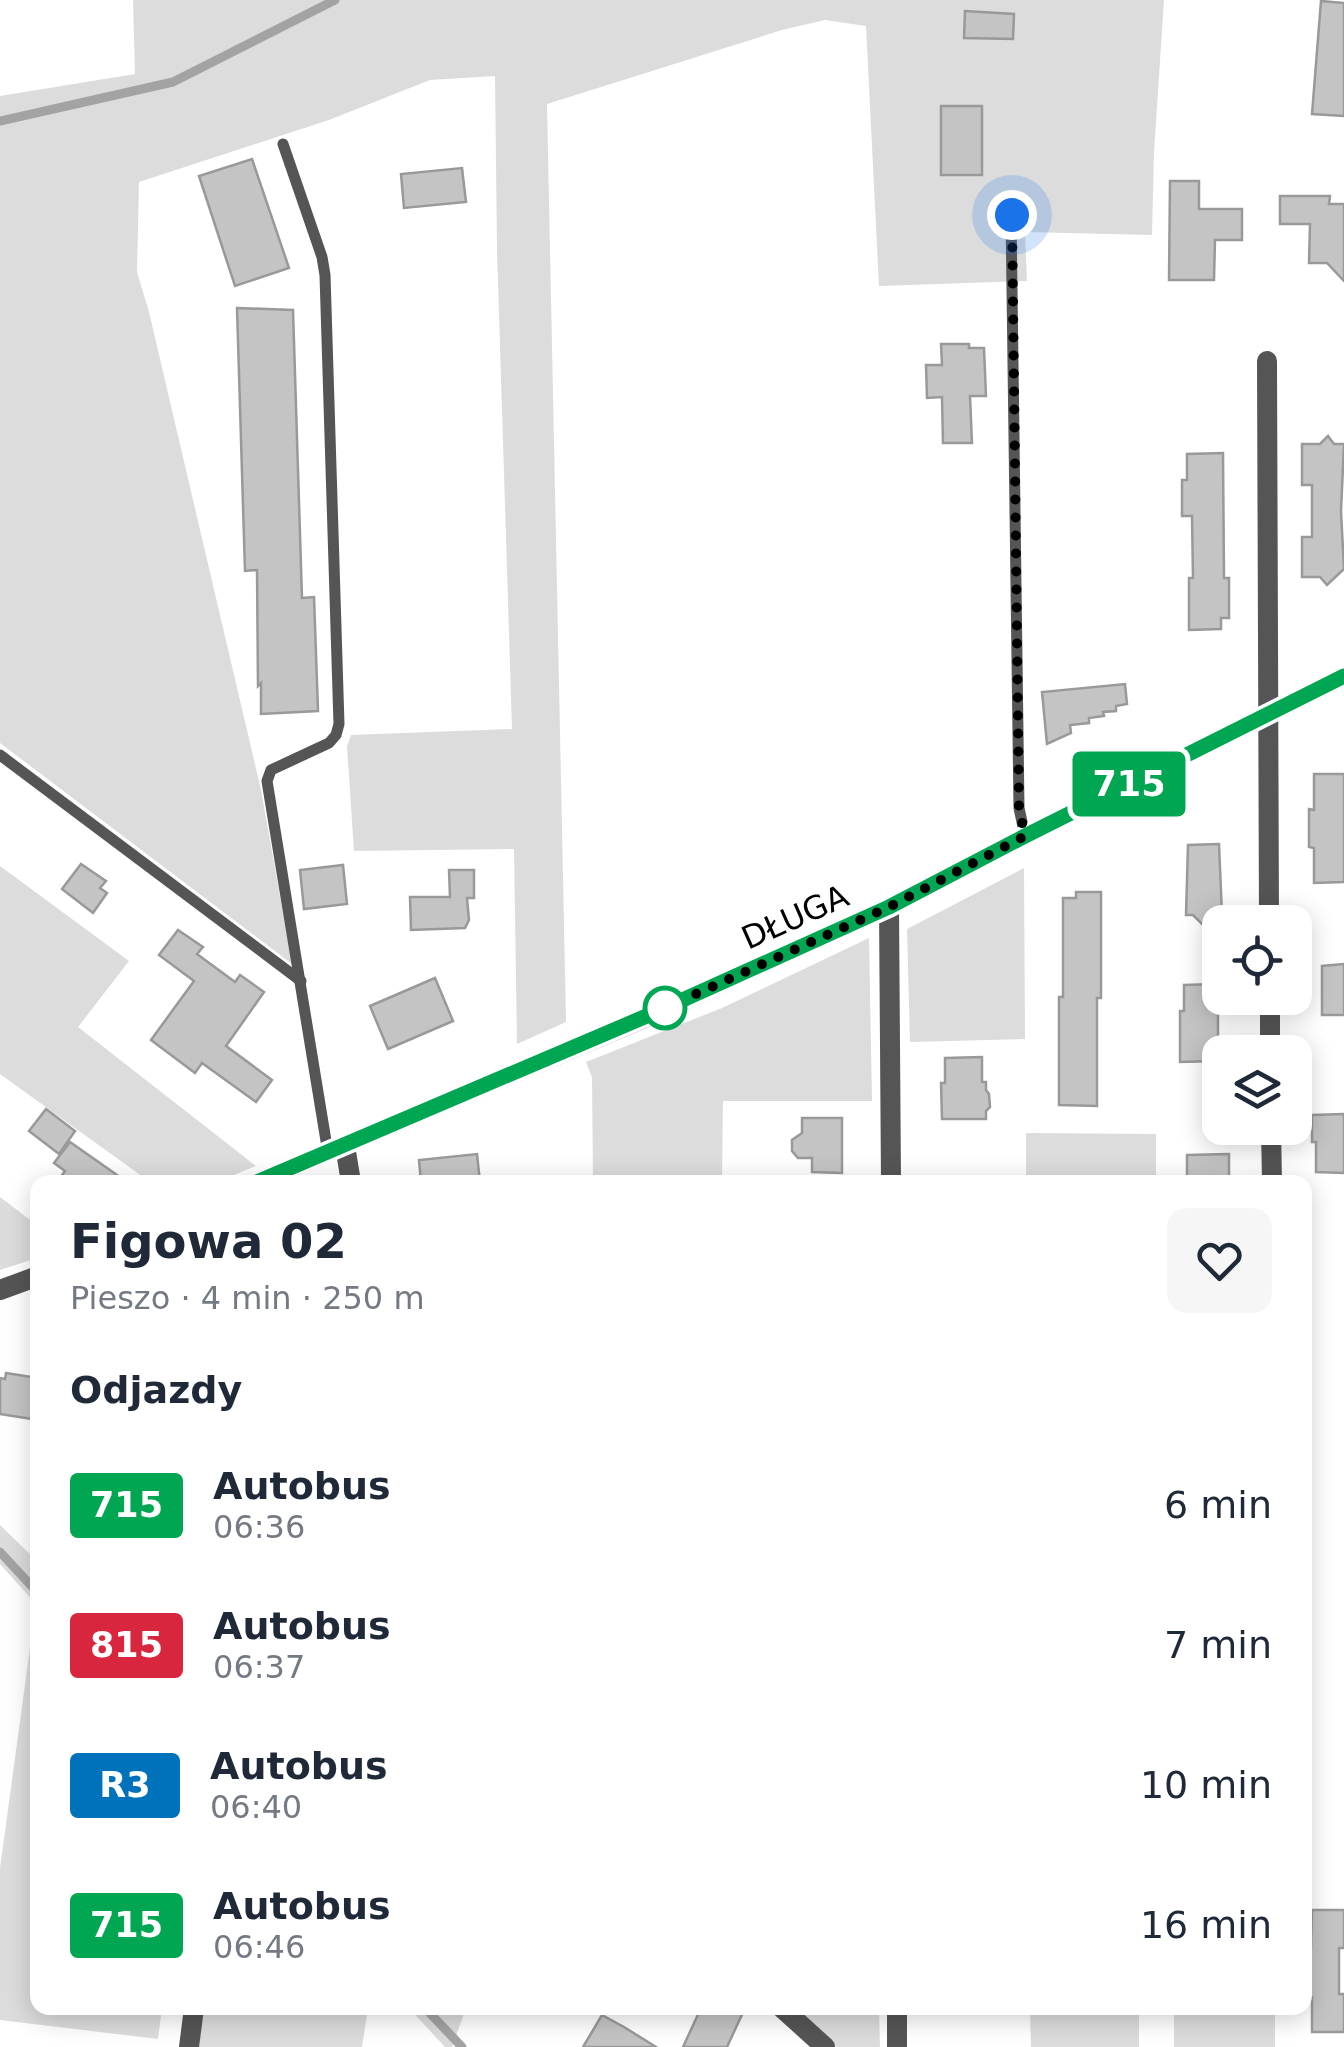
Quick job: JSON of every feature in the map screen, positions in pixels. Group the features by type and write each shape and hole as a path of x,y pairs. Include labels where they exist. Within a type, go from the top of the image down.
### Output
{"street":[{"path":"1267,361 1269,905"},
{"name":"DŁUGA","path":"273,1175 656,1012 889,907 1344,676"},
{"path":"889,907 891,1175"},
{"path":"1271,1145 1272,1175"},
{"path":"336,1149 348,1175"},
{"path":"0,1290 30,1279"},
{"path":"188,2047 193,2015"},
{"path":"790,2015 825,2047"},
{"path":"897,2015 897,2047"}],"lane":[{"path":"283,144 325,275 339,724 329,743 271,770 267,781 336,1149"},
{"path":"1012,215 1019,808 1025,836"},
{"path":"0,754 302,981"}],"shaded area":[{"path":"133,0 1164,0 1152,235 1025,232 1027,281 879,286 866,26 825,20 782,30 547,104 566,1022 517,1044 514,849 354,851 347,746 351,735 512,729 495,76 430,80 329,120 139,182 137,272 261,790 292,964 0,743 0,96 135,74"},
{"path":"0,866 129,961 78,1027 256,1166 234,1175 140,1175 0,1074"},
{"path":"1024,868 1025,1039 910,1042 907,929"},
{"path":"869,938 872,1101 723,1101 722,1175 593,1175 592,1077 586,1062 722,1008"},
{"path":"1026,1133 1156,1134 1156,1175 1026,1175"},
{"path":"0,1197 30,1220 30,1260 0,1270"},
{"path":"0,1525 30,1554 30,1597 0,1564"},
{"path":"30,1648 30,2015 161,2015 158,2039 0,2020 0,1868"},
{"path":"202,2015 367,2015 362,2047 199,2047"},
{"path":"415,2015 463,2015 452,2047 445,2047"},
{"path":"802,2015 879,2015 880,2047 836,2047"},
{"path":"1030,2015 1139,2015 1139,2047 1031,2047"},
{"path":"1174,2015 1275,2015 1275,2047 1174,2047"}],"building":[{"path":"1321,1 1344,3 1344,116 1312,114"},
{"path":"965,11 1014,14 1013,39 964,38"},
{"path":"941,106 982,106 982,175 941,175"},
{"path":"252,159 289,268 235,286 199,176"},
{"path":"462,168 466,202 404,208 401,174"},
{"path":"1170,181 1199,181 1199,209 1242,209 1242,240 1215,240 1214,280 1169,280"},
{"path":"1280,196 1330,196 1329,204 1344,204 1344,281 1327,263 1309,263 1310,224 1280,224"},
{"path":"237,308 293,310 302,598 314,597 318,711 261,714 257,570 245,571"},
{"path":"941,344 984,348 986,396 970,396 972,443 943,443 942,397 927,398 926,365 942,365"},
{"path":"1328,436 1334,444 1344,444 1344,569 1327,585 1320,577 1302,577 1302,537 1312,537 1312,485 1302,485 1302,444 1320,444"},
{"path":"1223,453 1224,578 1229,578 1229,618 1221,618 1221,629 1189,630 1192,516 1182,516 1182,480 1187,480 1187,454"},
{"path":"1125,684 1127,704 1116,706 1116,711 1103,712 1104,716 1089,718 1089,723 1070,725 1071,733 1047,744 1042,692"},
{"path":"1314,774 1344,774 1344,882 1314,883 1309,809 1314,810"},
{"path":"1219,844 1222,905 1202,905 1202,924 1193,915 1186,915 1188,845"},
{"path":"81,864 106,881 100,888 107,893 93,913 62,889"},
{"path":"343,865 347,904 304,909 300,870"},
{"path":"449,870 474,870 474,898 467,898 469,920 465,928 411,930 410,897 450,897"},
{"path":"1076,892 1101,892 1097,1106 1059,1105 1063,898 1076,898"},
{"path":"178,930 203,947 197,954 235,982 240,975 264,992 226,1046 272,1080 256,1102 202,1063 195,1073 151,1040 194,981 159,955"},
{"path":"1344,964 1344,1015 1322,1015 1322,966"},
{"path":"435,978 453,1021 388,1049 370,1006"},
{"path":"1202,984 1202,1015 1218,1015 1218,1035 1202,1035 1202,1061 1180,1062 1184,985"},
{"path":"982,1057 982,1082 986,1082 990,1107 986,1119 942,1119 945,1058"},
{"path":"46,1109 75,1131 59,1154 29,1131"},
{"path":"1344,1114 1344,1173 1316,1172 1312,1115"},
{"path":"802,1118 842,1118 842,1173 812,1172 812,1158 798,1158 792,1151 792,1140 802,1133"},
{"path":"70,1142 117,1175 62,1175 65,1171 54,1163"},
{"path":"477,1154 479,1175 420,1175 419,1160"},
{"path":"1229,1154 1229,1175 1187,1175 1187,1155"},
{"path":"6,1373 30,1377 30,1419 0,1414 0,1378 5,1379"},
{"path":"1312,1910 1344,1910 1339,1994 1344,1994 1344,2032 1312,2032"},
{"path":"602,2015 624,2027 656,2047 583,2047"},
{"path":"698,2015 742,2015 727,2047 683,2047"}],"waterway":[{"path":"0,121 173,82 335,0"},
{"path":"0,1552 30,1584"},
{"path":"432,2015 462,2047"}],"bus line":[{"name":"715","path":"274,1175 656,1012 889,907 1344,676"}],"route":[{"path":"665,1008 656,1012 889,907 1025,836 1019,808 1012,215"}]}
